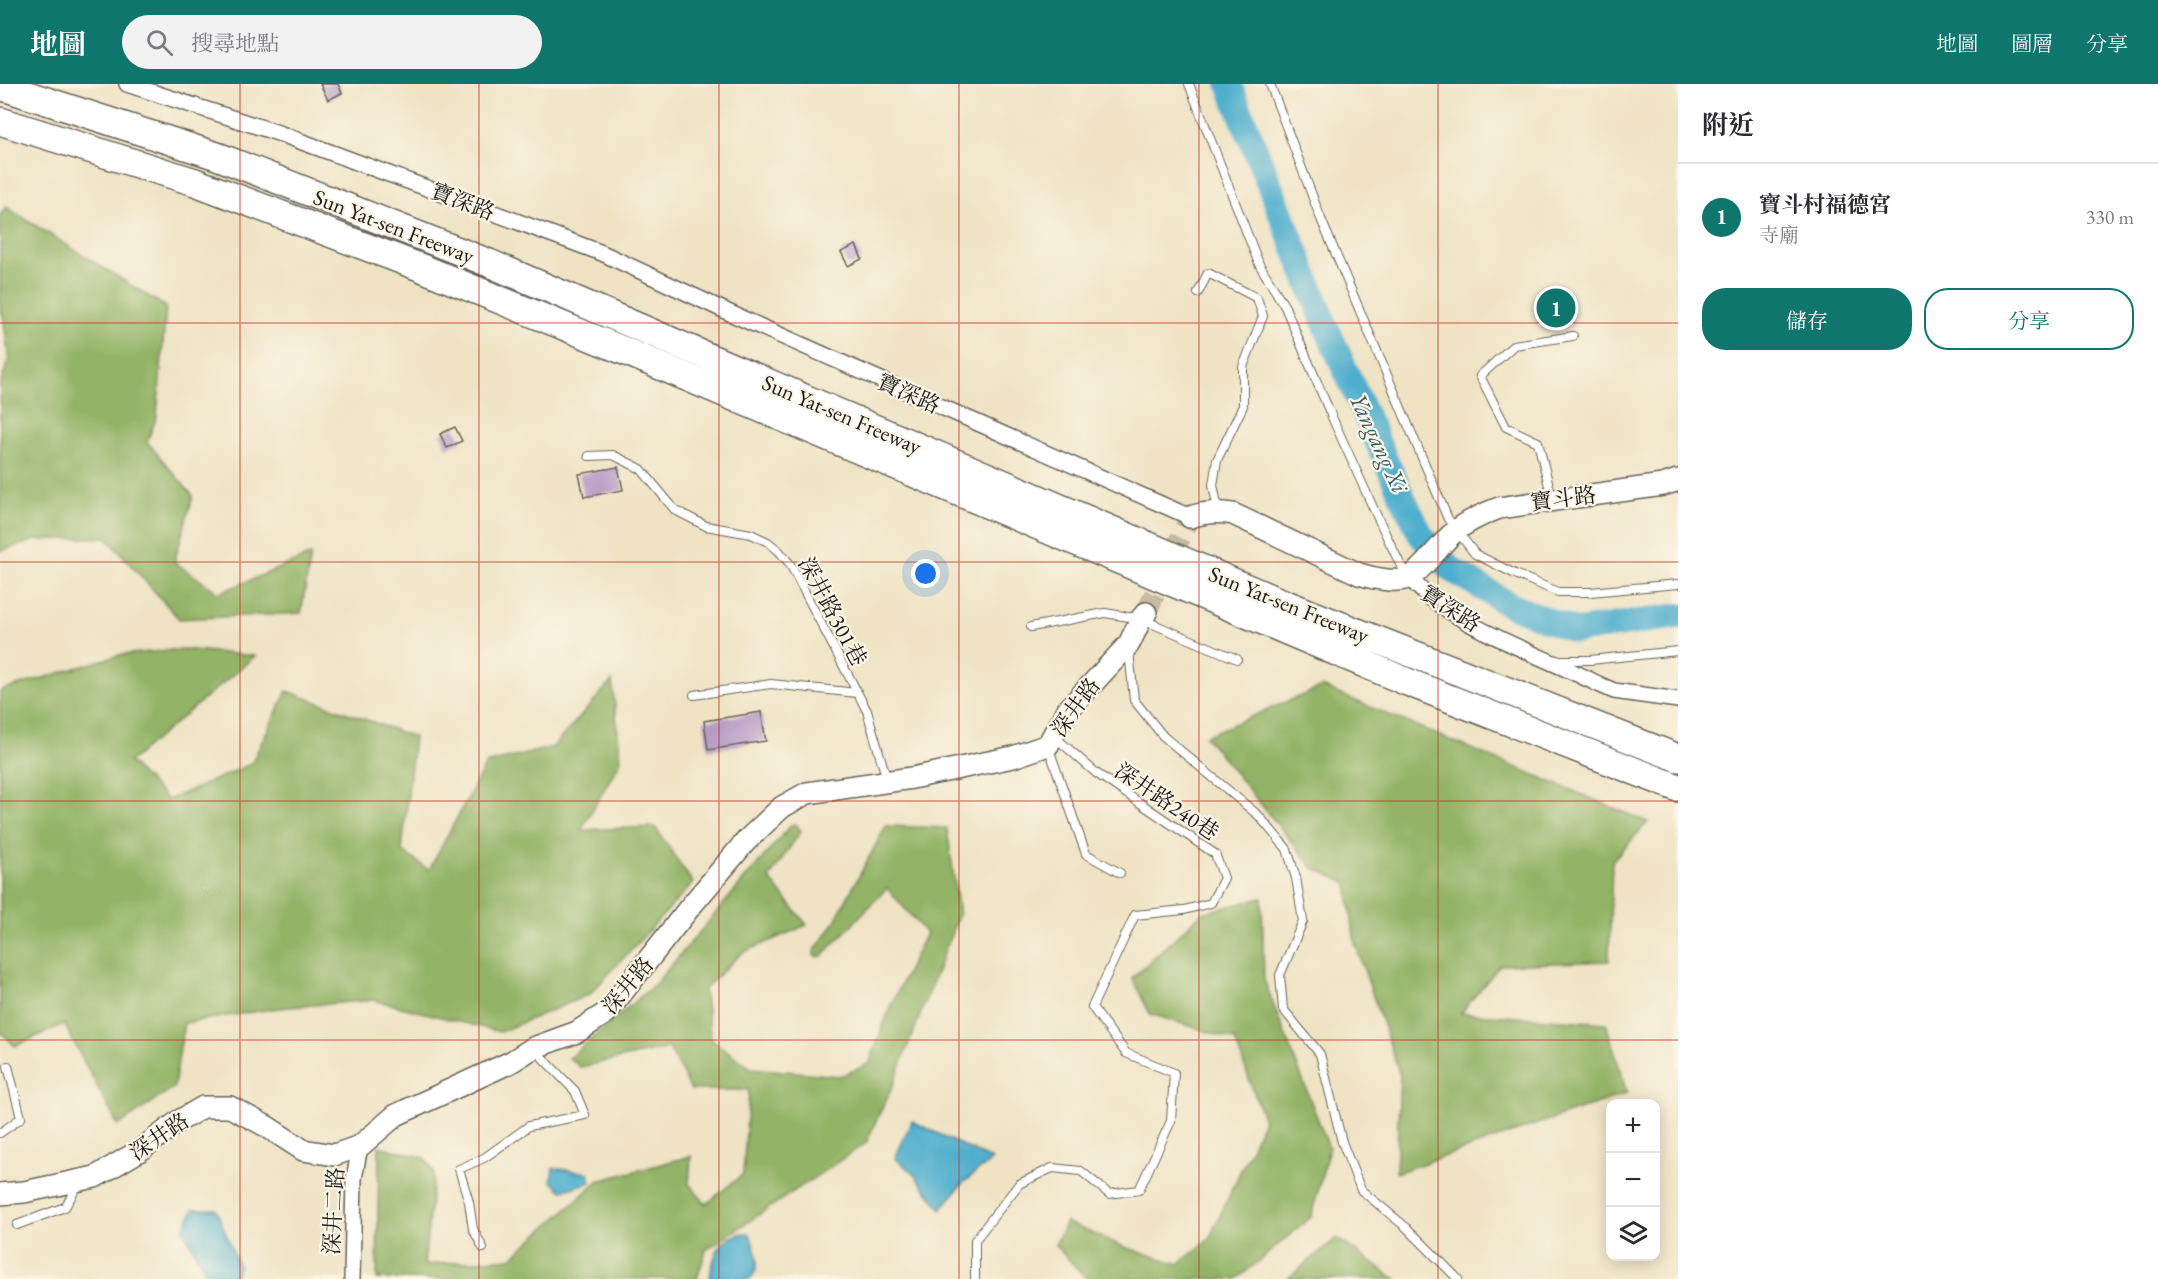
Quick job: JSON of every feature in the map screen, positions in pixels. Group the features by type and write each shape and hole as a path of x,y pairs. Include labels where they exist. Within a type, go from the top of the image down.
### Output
{"highway":[{"name":"Sun Yat-sen Freeway","path":"0,86 217,156 489,263 1268,597 1678,758"},
{"name":"Sun Yat-sen Freeway","path":"0,121 195,182 422,268 632,354 1394,677 1678,789"}],"street":[{"name":"寶深路","path":"127,84 301,141 602,253 732,314 1190,517 1218,511 1233,514 1368,577 1410,578 1433,600 1490,633 1614,691 1678,700"},
{"name":"寶斗路","path":"1410,578 1455,532 1499,508 1663,485 1678,480"},
{"name":"深井路","path":"0,1194 24,1192 95,1177 139,1151 179,1121 203,1107 230,1107 266,1126 303,1150 334,1155 360,1146 396,1115 511,1062 533,1048 577,1032 606,1013 739,850 782,807 807,793 912,778 1013,757 1051,741 1065,713 1128,644 1144,616"},
{"name":"深井二路","path":"351,1279 354,1179 360,1146"}],"lane":[{"path":"1189,84 1258,264 1285,307 1376,514 1400,564 1410,578"},
{"path":"1270,84 1321,219 1363,321 1455,532 1475,554 1558,592 1590,592 1678,584"},
{"path":"1198,293 1208,273 1257,298 1263,316 1243,367 1243,406 1217,460 1213,485 1218,511"},
{"path":"1552,499 1538,441 1506,427 1480,376 1514,345 1573,336"},
{"name":"深井路301巷","path":"589,456 613,455 640,469 675,510 706,526 752,534 779,551 790,564 867,711 888,781"},
{"path":"1031,627 1105,613 1144,616 1237,659"},
{"path":"1128,644 1134,700 1163,736 1259,816 1287,849 1296,878 1303,921 1280,975 1283,1009 1320,1054 1342,1142 1360,1190 1407,1228 1458,1279"},
{"path":"1547,660 1590,660 1678,651"},
{"name":"深井路301巷","path":"694,695 771,684 857,693"},
{"path":"1051,741 1086,854 1120,873"},
{"name":"深井路240巷","path":"975,1279 975,1240 1019,1184 1052,1168 1081,1171 1109,1194 1139,1190 1171,1121 1174,1073 1126,1053 1092,1007 1135,915 1184,910 1211,903 1224,878 1215,854 1051,741"},
{"path":"483,1248 473,1229 469,1202 459,1169 484,1158 530,1126 585,1115 576,1090 533,1048"},
{"path":"0,1133 21,1118 8,1066"},
{"path":"17,1225 65,1207 81,1180"}],"green space":[{"path":"6,207 166,307 157,416 147,442 193,496 174,562 219,593 311,555 301,613 179,619 106,537 36,540 0,551 0,385 9,359 3,315 0,310 0,215"},
{"path":"184,649 255,656 129,762 168,800 251,764 287,691 414,737 402,851 429,870 486,764 553,747 612,681 621,760 581,830 655,827 693,883 590,994 500,1032 374,1000 278,1008 184,1023 174,1087 118,1126 64,1024 15,1046 3,1034 0,1034 0,691 119,655"},
{"path":"1322,687 1648,822 1612,861 1609,961 1500,965 1461,1013 1606,1023 1627,1093 1396,1173 1400,1075 1355,943 1347,883 1313,868 1205,736"},
{"path":"796,824 801,831 769,878 807,925 742,953 704,989 711,1039 751,1068 840,1076 869,1064 890,1007 926,933 887,888 822,956 817,957 814,951 831,928 886,826 947,828 959,914 893,1085 866,1143 706,1250 697,1279 377,1279 379,1146 425,1158 434,1172 424,1265 511,1258 598,1181 691,1156 689,1184 706,1204 743,1174 749,1090 691,1090 669,1048 580,1067 569,1058 656,983 791,825"},
{"path":"1262,898 1264,980 1329,1148 1311,1217 1237,1279 1087,1279 1055,1245 1066,1222 1124,1247 1179,1264 1209,1239 1264,1120 1235,1040 1150,1014 1132,978 1202,913"},
{"path":"1337,1238 1391,1276 1397,1279 1287,1279"}],"water":[{"path":"912,1121 992,1160 963,1183 941,1209 912,1172 895,1158"},
{"path":"553,1168 589,1173 591,1182 562,1191 551,1181"},
{"path":"194,1209 216,1209 239,1266 234,1279 209,1279 183,1229"},
{"path":"741,1233 750,1234 754,1246 757,1263 754,1274 750,1279 711,1279 718,1249 726,1241"}],"building":[{"path":"320,84 338,84 342,93 328,100"},
{"path":"856,245 862,259 848,266 841,252"},
{"path":"1560,292 1566,322 1552,325 1545,295"},
{"path":"455,427 462,441 447,448 440,434"},
{"path":"618,467 623,490 584,497 579,474"},
{"path":"761,712 766,741 708,750 704,721"}],"waterway":[{"name":"Yangang Xi","path":"1229,84 1327,329 1421,535 1449,568 1512,606 1576,631 1678,616"}],"tunnel":[{"path":"1146,613 1190,517"}],"place":[{"name":"寶斗村福德宮","path":"1556,308"}]}
